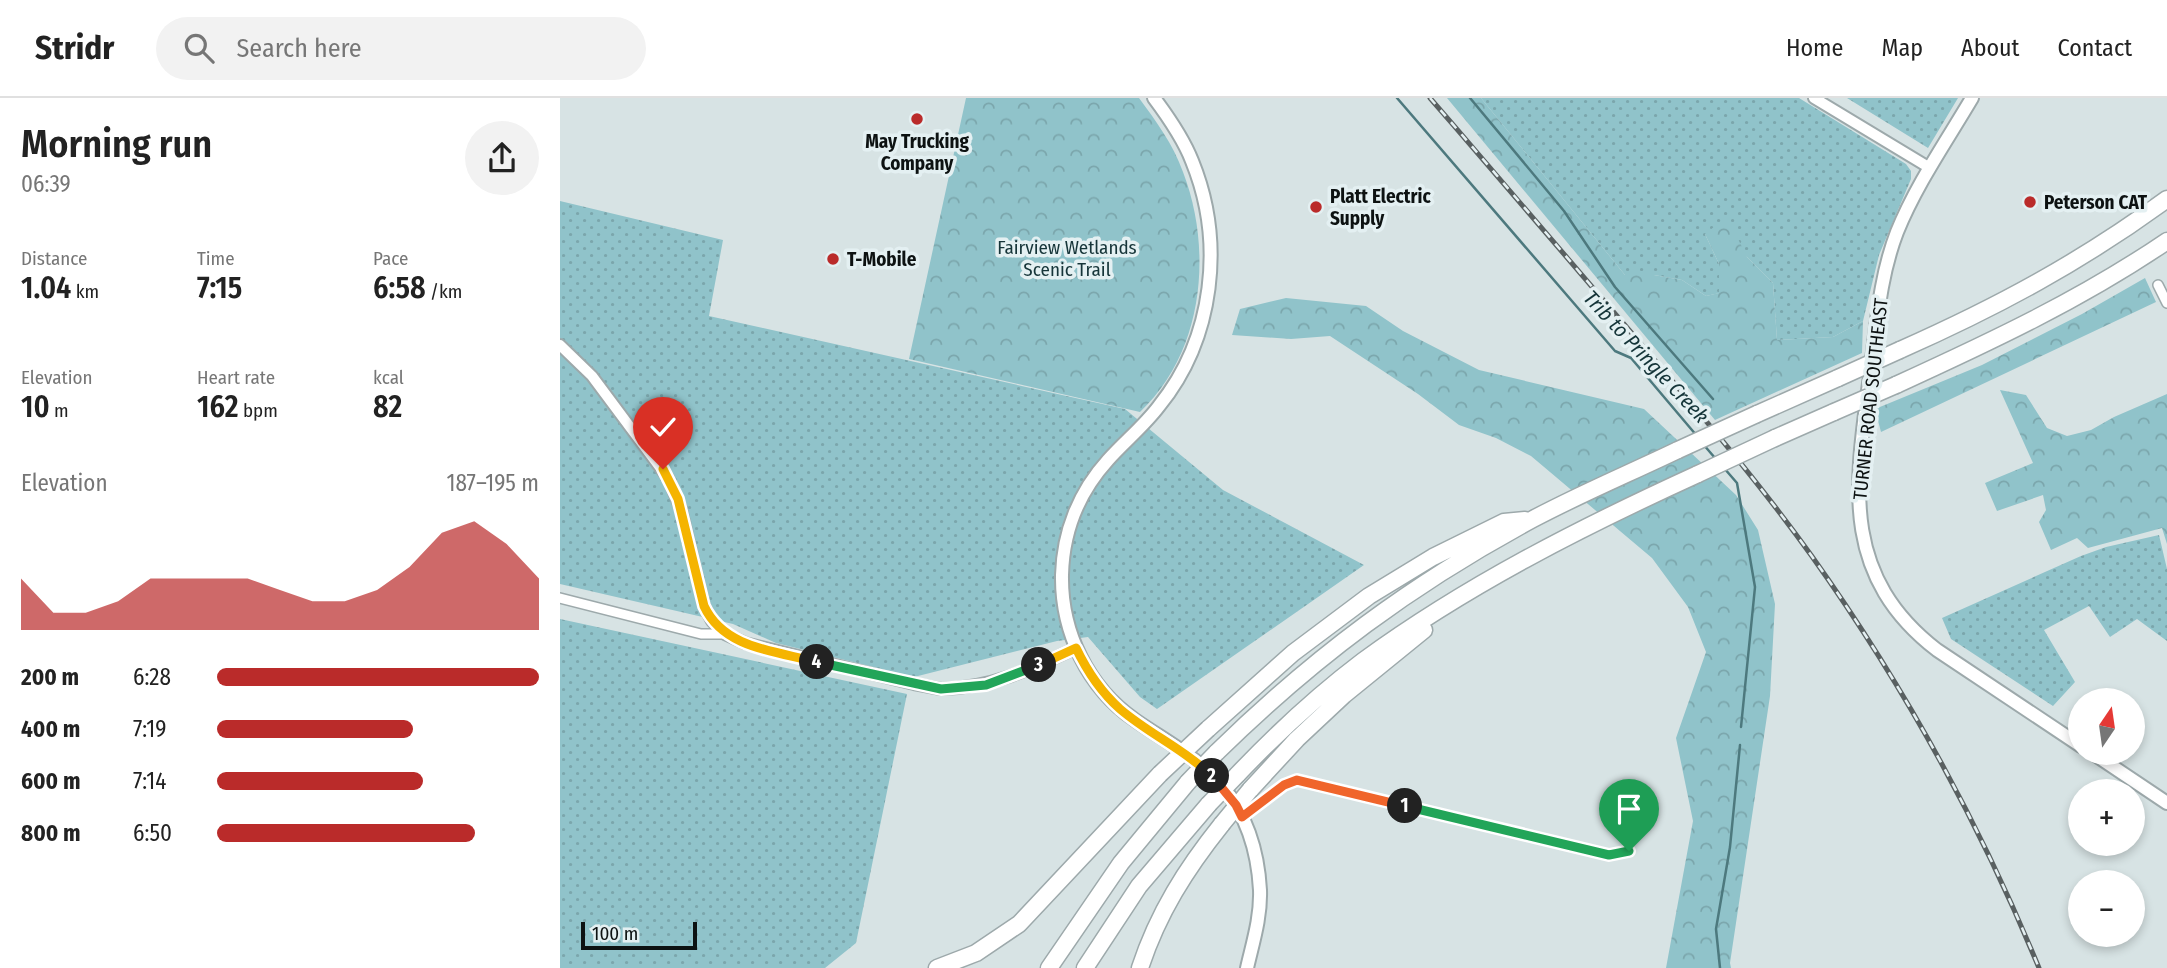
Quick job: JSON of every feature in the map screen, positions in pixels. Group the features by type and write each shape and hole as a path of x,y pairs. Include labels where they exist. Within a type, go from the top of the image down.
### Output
{"highway":[{"path":"1049,968 1121,863 1188,782 1275,696 1338,643 1452,566 1534,519 1678,450 1961,323 2086,255 2167,200"},
{"path":"1085,968 1139,887 1209,804 1322,693 1363,661 1441,609 1572,534 2031,322 2106,281 2167,241"},
{"path":"937,968 976,953 1019,924 1160,774 1283,661 1325,628 1369,596 1433,557 1504,522 1534,519"},
{"path":"1140,968 1156,926 1175,889 1250,790 1297,739 1353,687 1420,634 1441,609"}],"main road":[{"path":"1154,98 1184,144 1202,190 1211,239 1210,281 1200,327 1180,375 1160,406 1097,473 1074,514 1066,541 1062,578 1066,613 1076,648 1100,688 1121,709 1202,767 1223,787 1242,817 1256,859 1260,903 1247,968"},
{"name":"TURNER ROAD SOUTHEAST","path":"1972,98 1930,168 1896,235 1880,292 1859,463 1858,500 1863,537 1882,588 1902,618 1925,641 2068,737"},
{"path":"2110,765 2167,803"}],"street":[{"path":"1814,98 1930,168"},
{"path":"2158,285 2167,303"},
{"path":"560,345 592,376 668,478 681,509 704,606 712,621 725,634"},
{"path":"560,598 701,634 725,634 755,646 941,689 971,687 1001,680 1076,648"},
{"path":"1242,817 1284,785 1297,780 1609,855 1629,851"}],"green space":[{"name":"Fairview Wetlands Scenic Trail","path":"966,98 1139,98 1169,142 1183,172 1198,234 1197,299 1190,330 1178,360 1161,388 1140,412 909,359"},
{"path":"1447,98 1481,98 1625,275 1654,275 1682,280 1706,296 1719,293 1719,264 1705,234 1719,223 1729,221 1747,257 1773,283 1777,340 1833,337 1863,321 1862,353 1715,420"},
{"path":"1481,98 1799,98 1906,164 1911,171 1911,179 1879,255 1863,321 1833,337 1777,340 1773,283 1747,257 1705,234 1719,264 1720,293 1706,296 1682,280 1654,275 1625,275"},
{"path":"1847,98 1958,98 1928,148"},
{"path":"560,201 723,240 709,316 1125,409 1223,490 1364,565 1157,709 1140,697 1088,637 1057,641 914,677 776,643 733,624 560,584"},
{"path":"2145,278 2156,302 1881,432 1875,409 1982,365"},
{"path":"1286,298 1366,306 1403,331 1479,370 1644,409 1736,495 1758,530 1775,604 1770,696 1731,968 1666,968 1693,821 1676,738 1706,652 1688,607 1652,558 1531,456 1496,438 1459,425 1418,394 1330,336 1291,339 1232,335 1240,309"},
{"path":"2000,390 2026,395 2047,428 2067,436 2091,430 2167,394 2167,544 2162,528 2088,548 2077,538 2051,550 2039,522 2046,510 2043,495 1997,511 1985,483 2033,463"},
{"path":"2159,535 2167,569 2167,641 2137,619 2110,637 2089,606 2044,630 2075,682 2053,706 1951,639 1942,618 2106,547"},
{"path":"560,619 907,694 856,943 825,968 560,968"}],"waterway":[{"name":"Trib to Pringle Creek","path":"1397,98 1615,351 1631,358 1697,436"},
{"path":"1470,98 1564,211 1615,287 1713,399"},
{"name":"Trib to Pringle Creek","path":"1703,444 1715,458"},
{"name":"Trib to Pringle Creek","path":"1724,468 1737,483 1755,587 1741,727"},
{"name":"Trib to Pringle Creek","path":"1720,968 1716,929 1730,847 1740,745"}],"railway":[{"path":"1430,98 1700,413 1811,555 1877,653 1937,755 1991,860 2039,968"}],"place":[{"name":"May Trucking Company","path":"917,119"},
{"name":"Peterson CAT","path":"2030,202"},
{"name":"Platt Electric Supply","path":"1316,207"},
{"name":"T-Mobile","path":"833,259"}],"route":[{"path":"663,469 678,499 704,606 712,621 725,634 745,643 941,689 986,685 1076,648 1100,688 1134,719 1196,761 1223,787 1242,817 1284,785 1297,780 1609,855 1629,851"}]}
